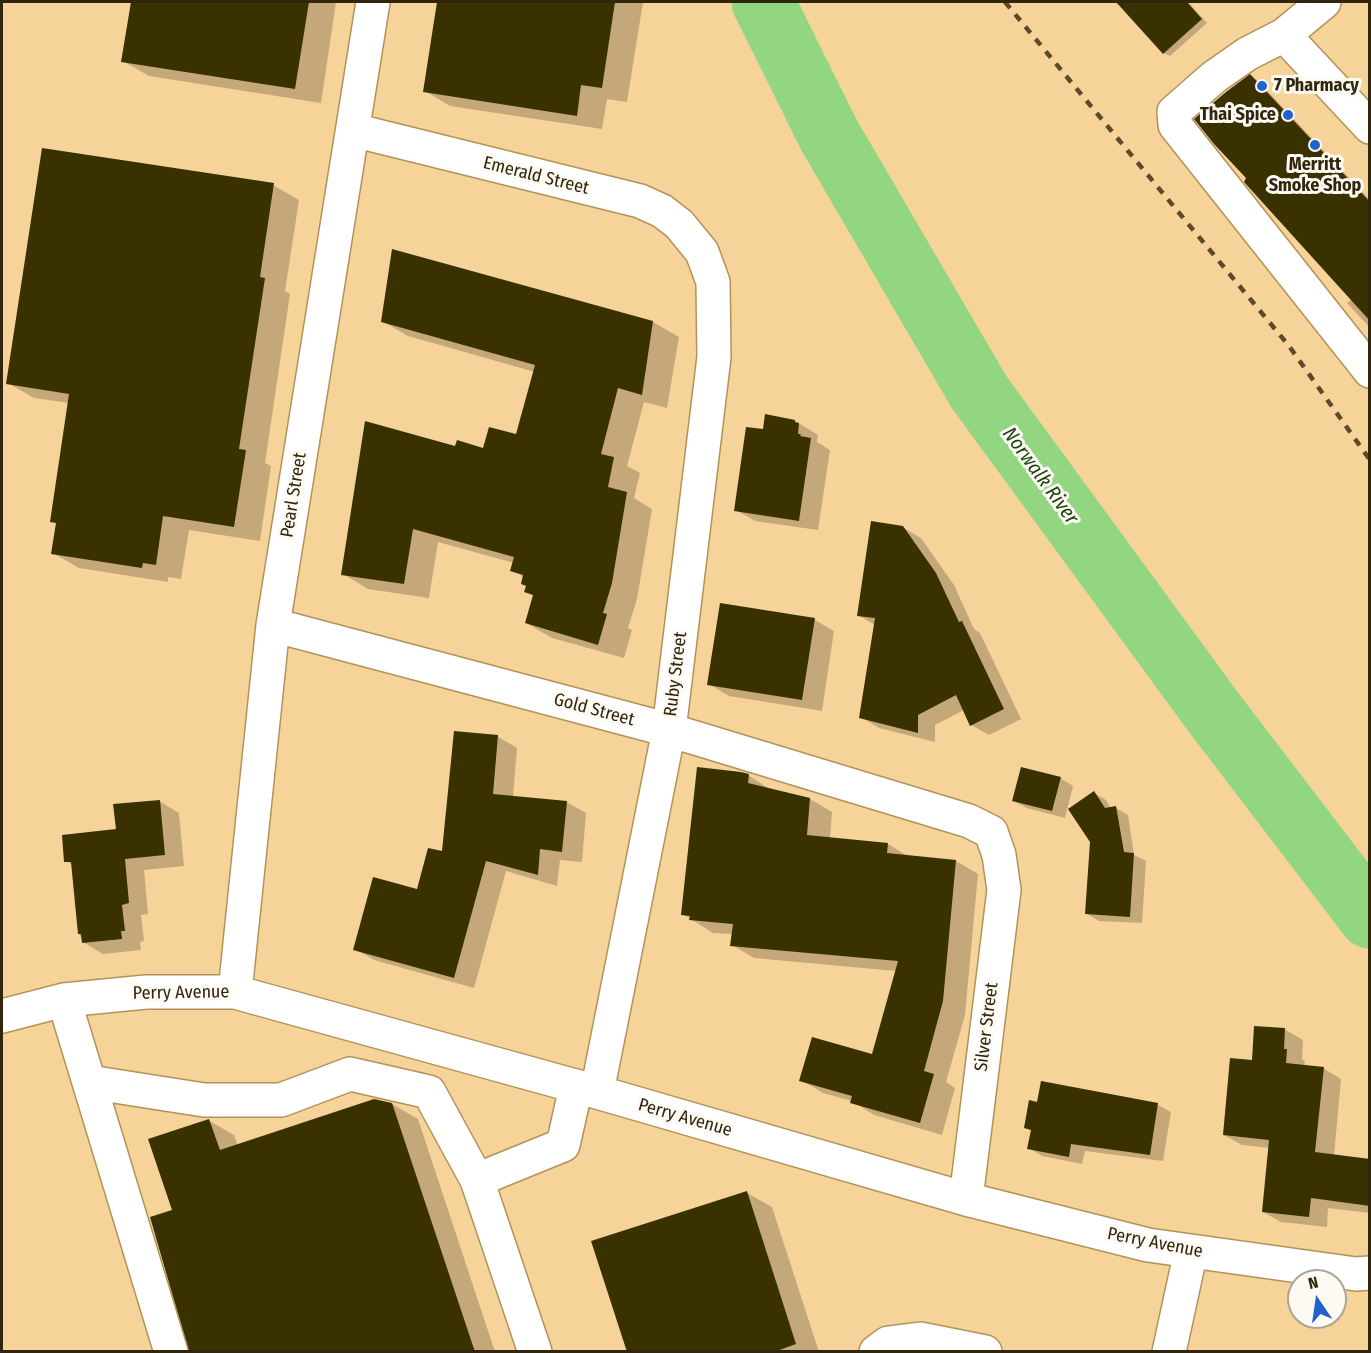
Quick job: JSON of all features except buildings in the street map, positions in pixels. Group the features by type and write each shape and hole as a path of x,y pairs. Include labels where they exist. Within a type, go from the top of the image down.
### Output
{"street":[{"name":"Pearl Street","path":"235,992 273,625 373,2"},
{"path":"1324,2 1284,35 1247,54 1214,77 1174,112 1175,124 1370,371"},
{"path":"1284,35 1370,127"},
{"name":"Emerald Street","path":"353,130 640,201 662,211 679,224 702,252"},
{"name":"Ruby Street","path":"477,1180 563,1145 586,1089 669,730 714,357 713,282 702,252"},
{"name":"Gold Street","path":"273,625 669,730 969,821 991,832 999,855"},
{"name":"Silver Street","path":"966,1199 1004,890 999,855"},
{"name":"Perry Avenue","path":"2,1016 64,1000 146,992 235,992 586,1089 966,1199 1148,1245 1356,1274 1370,1274"},
{"path":"64,1000 171,1352"},
{"path":"89,1082 204,1100 281,1100 350,1074 429,1092 477,1180 535,1352"},
{"path":"1169,1352 1191,1251"},
{"path":"876,1352 888,1343 920,1339 985,1352"}],"waterway":[{"name":"Norwalk River","path":"763,2 829,135 979,392 1214,713 1370,917"}],"railway":[{"path":"1005,2 1289,346 1370,460"}],"place":[{"name":"7 Pharmacy","path":"1262,86"},
{"name":"Thai Spice","path":"1288,115"},
{"name":"Merritt Smoke Shop","path":"1315,145"}]}
